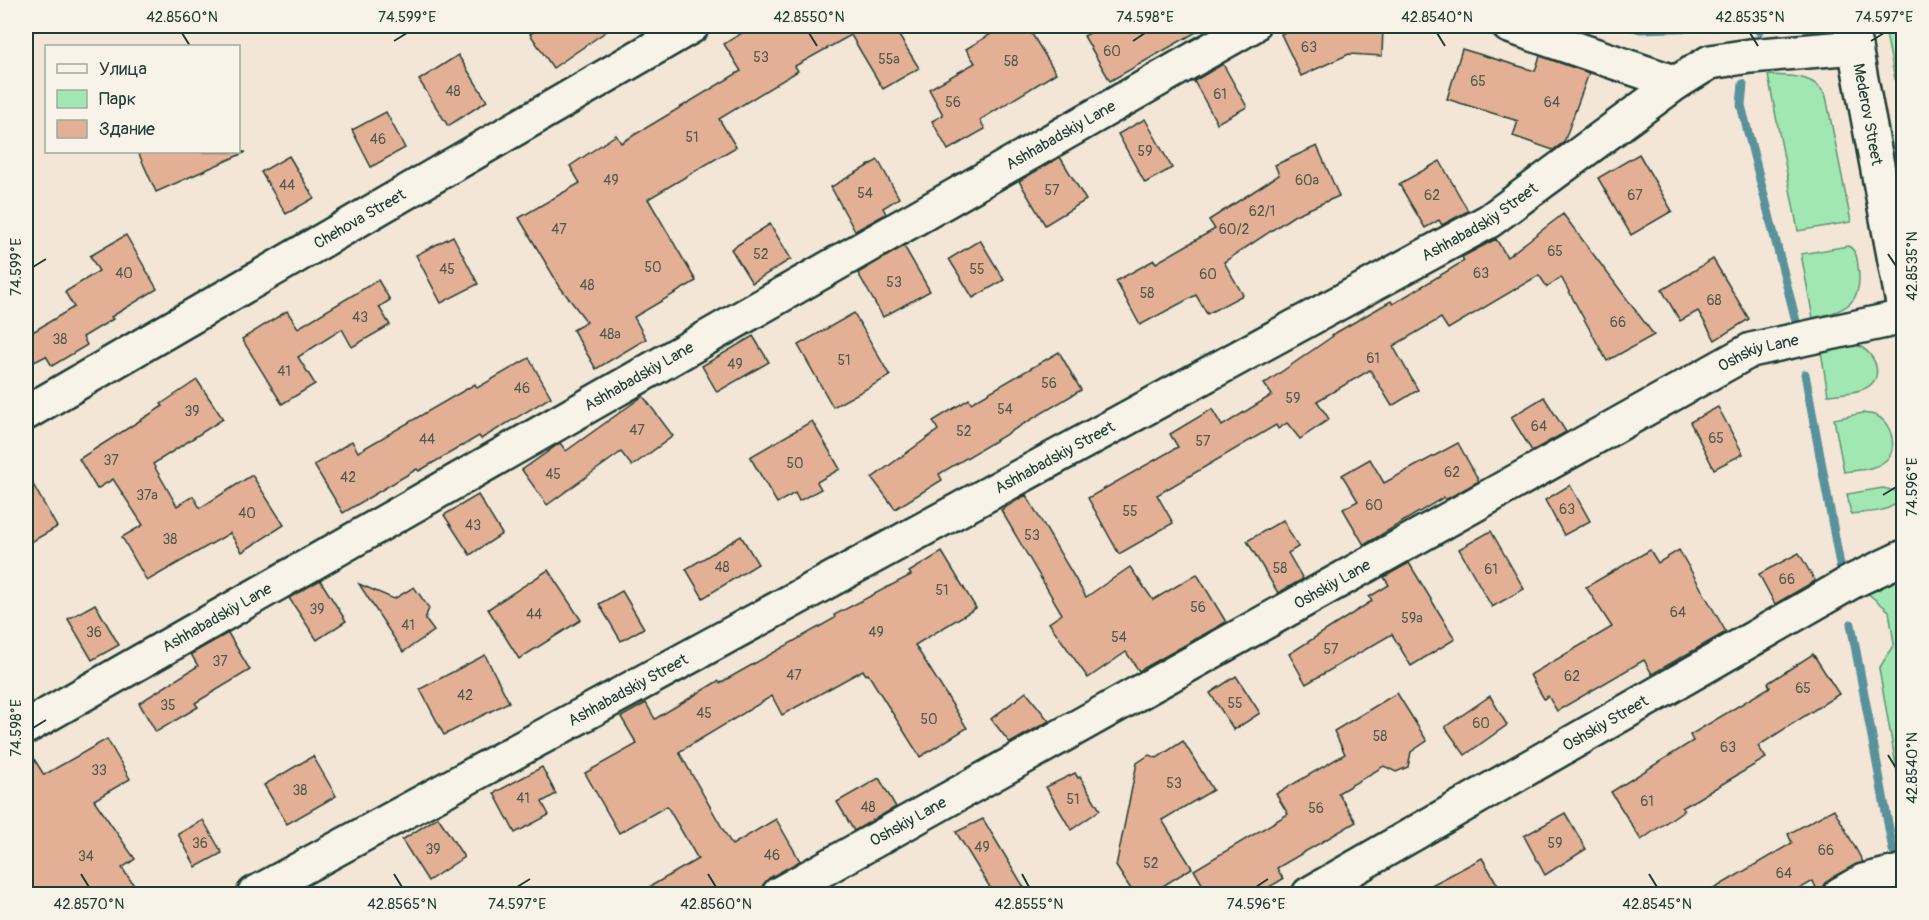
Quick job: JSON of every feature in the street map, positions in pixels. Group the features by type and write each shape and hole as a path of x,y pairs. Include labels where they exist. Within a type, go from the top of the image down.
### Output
{"street":[{"name":"Chehova Street","path":"26,413 692,26"},
{"name":"Ashhabadskiy Lane","path":"26,727 1252,26"},
{"path":"1509,26 1676,83"},
{"name":"Ashhabadskiy Street","path":"254,894 1489,221 1676,83 1710,62 1853,36"},
{"name":"Mederov Street","path":"1853,36 1904,309"},
{"name":"Oshskiy Lane","path":"779,894 1751,350 1904,317"},
{"name":"Oshskiy Street","path":"1309,894 1853,581 1904,557"},
{"path":"1840,894 1863,881 1904,871"}],"green space":[{"path":"1885,26 1903,26 1903,119 1886,34"},
{"path":"1768,75 1793,76 1808,80 1821,89 1826,96 1851,222 1798,231"},
{"path":"1848,246 1857,257 1858,263 1859,279 1855,297 1835,312 1813,318 1801,254"},
{"path":"1857,345 1870,354 1874,361 1876,374 1874,381 1861,390 1828,395 1821,351"},
{"path":"1863,413 1877,416 1887,424 1892,437 1892,450 1885,461 1876,466 1844,472 1834,419"},
{"path":"1883,488 1896,491 1898,502 1882,510 1851,514 1847,494"},
{"path":"1894,579 1903,580 1903,805 1879,669 1894,644 1889,611 1866,592"}],"building":[{"path":"543,26 614,26 553,68 530,34"},
{"path":"753,26 893,26 919,68 883,89 851,35 795,66 798,71 719,119 736,147 648,199 696,281 634,317 646,339 596,369 573,330 587,322 560,287 519,218 580,183 570,166 616,135 621,143 741,71 724,44"},
{"path":"1004,26 1027,26 1056,73 980,120 985,129 948,150 932,121 943,115 929,89 975,63 966,49"},
{"path":"1103,26 1207,26 1110,81 1084,36"},
{"path":"1299,26 1383,26 1382,56 1349,54 1301,76 1281,34"},
{"path":"1462,49 1535,71 1540,56 1589,73 1564,142 1553,150 1513,136 1518,121 1447,99"},
{"path":"458,55 487,101 448,126 419,80"},
{"path":"1223,64 1247,107 1217,123 1194,81"},
{"path":"386,112 405,148 371,167 352,130"},
{"path":"1145,119 1172,168 1145,183 1118,134"},
{"path":"1317,146 1339,196 1295,215 1224,262 1243,295 1207,314 1196,295 1140,325 1116,281 1154,260 1156,263 1215,229 1209,220 1279,175 1275,165"},
{"path":"246,152 156,192 138,153"},
{"path":"1639,154 1672,211 1631,235 1598,178"},
{"path":"289,156 314,198 286,214 261,172"},
{"path":"1060,157 1086,200 1045,225 1019,181"},
{"path":"878,160 899,198 883,208 886,214 855,231 831,187"},
{"path":"1440,161 1468,211 1442,225 1439,220 1425,228 1399,184"},
{"path":"1563,214 1654,335 1607,361 1561,277 1547,287 1539,275 1448,329 1441,318 1393,346 1418,390 1392,406 1370,370 1317,401 1329,419 1300,439 1287,423 1278,429 1276,425 1157,495 1173,523 1119,554 1088,498 1178,447 1170,434 1212,409 1222,426 1272,395 1264,384 1332,335 1391,301 1393,304 1464,261 1462,257 1496,239 1507,257"},
{"path":"770,224 791,259 752,283 731,249"},
{"path":"126,235 157,289 83,337 87,345 52,366 46,356 26,366 26,336 74,307 65,292 99,271 90,256"},
{"path":"453,236 478,284 441,303 416,255"},
{"path":"980,240 1004,280 973,298 949,259"},
{"path":"904,246 930,291 883,317 858,273"},
{"path":"1713,259 1749,319 1715,340 1698,311 1680,321 1662,290"},
{"path":"378,280 390,300 379,307 390,325 352,347 342,329 298,357 315,384 282,404 242,339 287,311 298,328"},
{"path":"854,313 890,376 833,407 798,345"},
{"path":"753,336 769,362 717,392 702,366"},
{"path":"1059,352 1081,390 939,474 942,480 895,509 872,478 938,430 933,421 969,399 971,403"},
{"path":"529,358 551,397 481,439 479,436 419,471 417,469 343,513 314,465 352,441 358,452 475,384 477,388"},
{"path":"197,380 223,419 153,464 177,506 193,496 200,508 252,475 284,525 242,552 230,533 147,581 122,537 143,525 113,479 97,489 79,459 163,406 161,404"},
{"path":"643,396 673,436 632,466 621,452 547,505 522,470 560,443 566,451"},
{"path":"1544,397 1566,432 1532,451 1511,417"},
{"path":"1718,407 1743,454 1714,469 1690,422"},
{"path":"812,421 840,469 817,482 821,489 799,501 795,493 777,503 750,457"},
{"path":"1458,443 1479,481 1445,500 1444,497 1364,545 1343,509 1358,501 1342,475 1370,459 1384,483"},
{"path":"26,472 57,527 26,545"},
{"path":"1570,485 1590,521 1564,535 1545,500"},
{"path":"478,495 502,534 470,555 444,515"},
{"path":"1026,495 1086,597 1130,567 1153,600 1197,574 1226,622 1139,671 1126,652 1088,678 1049,623 1062,614 1001,510"},
{"path":"1283,520 1298,547 1288,553 1303,579 1278,593 1247,541"},
{"path":"1491,531 1524,589 1492,607 1459,549"},
{"path":"741,536 758,564 703,598 686,569"},
{"path":"1650,550 1658,563 1679,550 1726,632 1652,674 1644,660 1557,711 1548,696 1544,699 1530,675 1612,627 1586,587"},
{"path":"942,552 976,608 915,645 967,728 920,757 868,674 866,675 863,670 782,715 772,696 679,752 732,845 776,819 800,861 769,878 760,894 637,894 698,859 667,806 619,833 585,773 637,744 621,717 646,703 655,719 718,681 720,683 835,618 834,615 911,575 909,572"},
{"path":"1799,553 1815,581 1775,604 1759,574"},
{"path":"1409,563 1455,639 1411,666 1392,634 1306,684 1289,654 1372,601 1369,597 1389,585 1384,577"},
{"path":"548,570 581,620 519,659 488,609"},
{"path":"320,580 346,621 317,640 289,598"},
{"path":"359,584 394,599 414,587 429,608 425,619 434,631 403,652"},
{"path":"622,591 644,628 621,641 599,604"},
{"path":"95,604 119,645 92,660 68,619"},
{"path":"228,633 250,670 195,703 198,707 156,732 139,703 198,666 191,654"},
{"path":"1813,654 1839,694 1758,746 1766,758 1682,808 1684,810 1641,840 1611,792 1693,741 1690,735 1770,687 1768,683"},
{"path":"485,655 509,702 444,735 420,689"},
{"path":"1236,676 1260,713 1234,730 1210,693"},
{"path":"1026,692 1049,721 1010,743 991,719"},
{"path":"1397,693 1427,741 1411,752 1408,767 1396,772 1384,766 1338,793 1356,822 1277,868 1283,879 1257,894 1208,894 1194,870 1288,814 1276,794 1345,754 1334,731"},
{"path":"1490,696 1507,725 1465,755 1445,727"},
{"path":"107,739 130,779 94,800 135,859 122,868 140,894 26,894 26,746 44,775"},
{"path":"1183,741 1213,790 1162,820 1192,868 1150,894 1134,894 1116,866 1137,763 1149,755 1157,758"},
{"path":"313,756 336,796 287,824 264,785"},
{"path":"542,767 556,794 542,802 549,815 515,833 494,793"},
{"path":"1075,773 1078,778 1080,777 1100,810 1071,830 1046,787"},
{"path":"879,778 896,807 854,831 837,802"},
{"path":"1834,809 1863,862 1831,878 1818,892 1813,881 1791,894 1705,894 1792,843 1788,834"},
{"path":"1565,813 1586,849 1545,875 1524,836"},
{"path":"438,817 464,857 428,881 402,840"},
{"path":"983,819 1028,894 994,894 956,832"},
{"path":"203,820 222,853 196,867 178,834"},
{"path":"1482,858 1503,894 1415,894"}],"waterway":[{"path":"1629,26 1640,29 1738,26"},
{"path":"1759,26 1759,31"},
{"path":"1743,84 1741,105 1796,321"},
{"path":"1805,374 1841,570"},
{"path":"1851,624 1893,850"}]}
